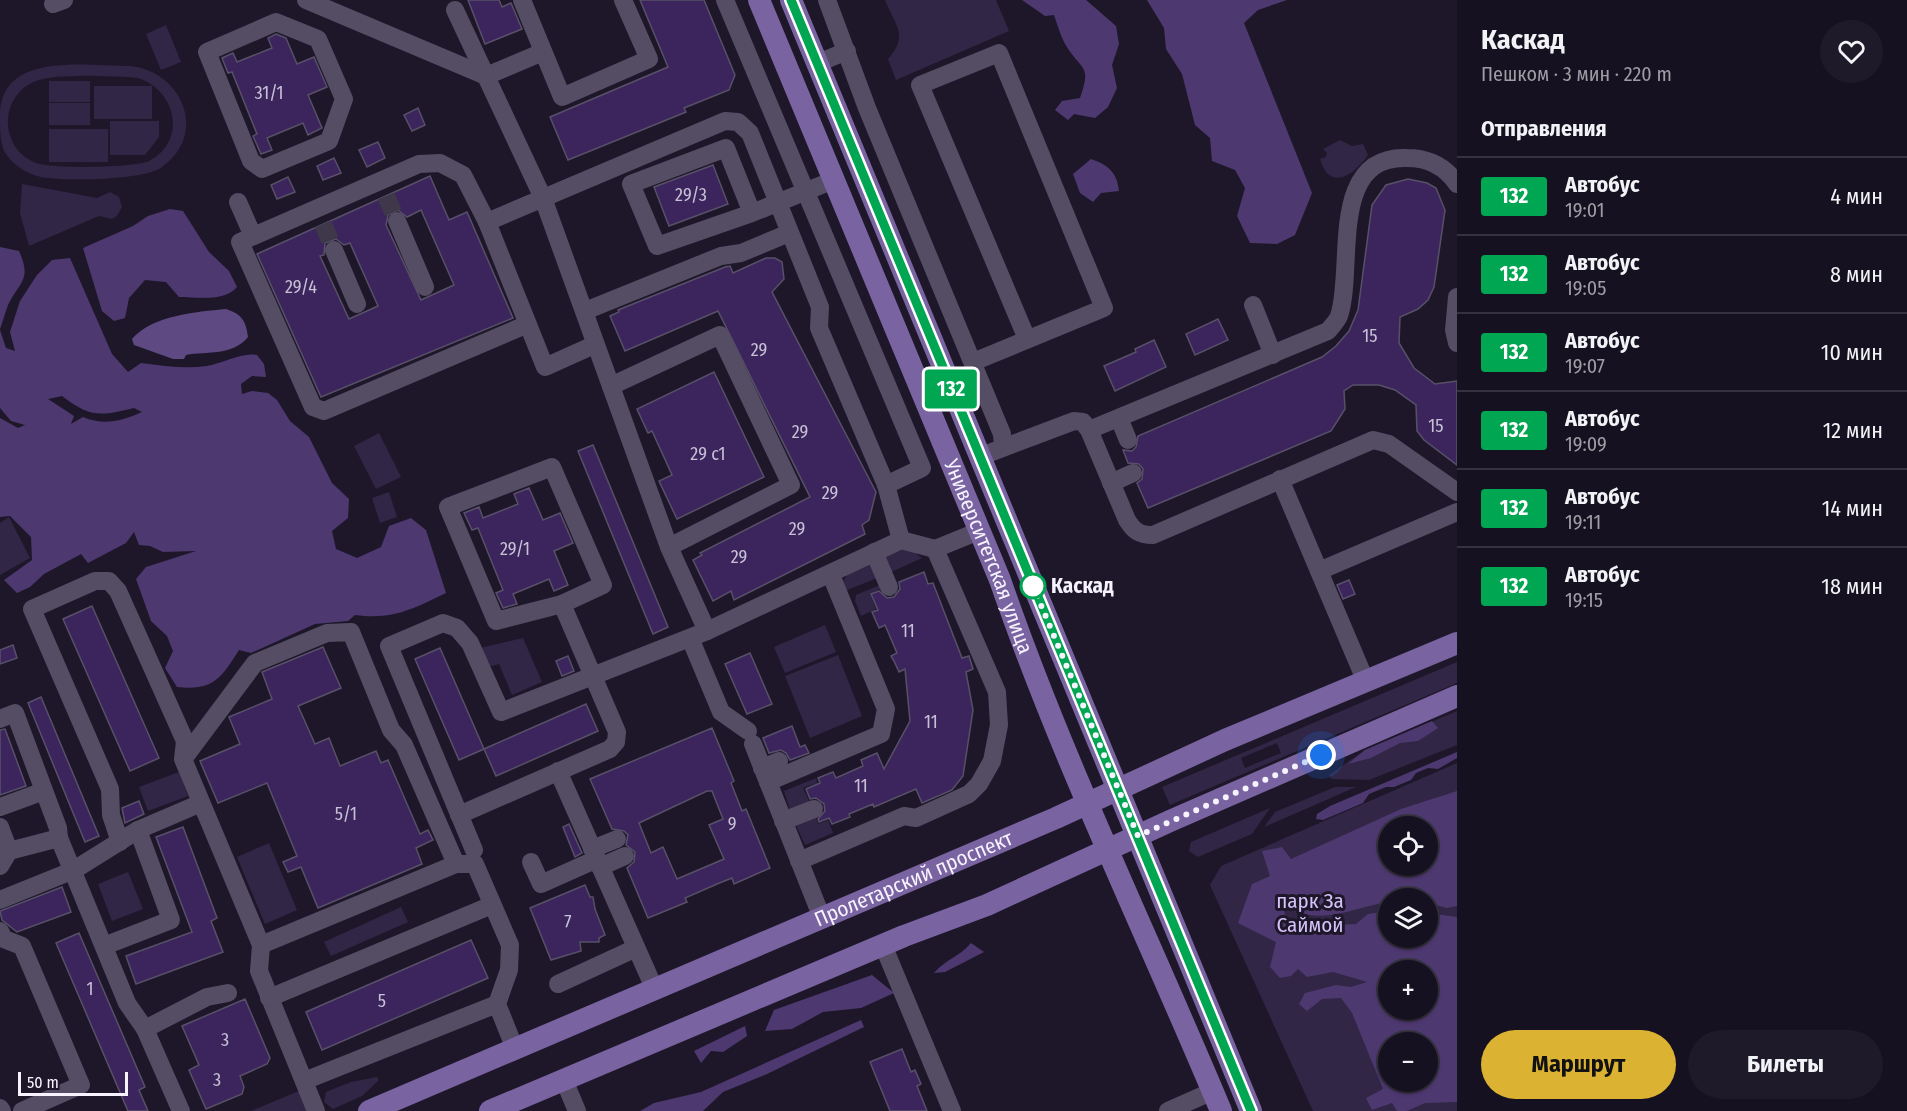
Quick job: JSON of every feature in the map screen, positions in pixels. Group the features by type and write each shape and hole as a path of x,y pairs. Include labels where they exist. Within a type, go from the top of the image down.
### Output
{"main road":[{"name":"Университетская улица","path":"759,0 1000,580 1032,674 1217,1101"},
{"name":"Университетская улица","path":"791,0 1251,1111"},
{"name":"Пролетарский проспект","path":"369,1111 1087,804 1225,740 1457,643"},
{"path":"490,1111 883,945 987,905 1457,696"}],"street":[{"path":"522,0 562,97 649,59 623,0"},
{"path":"725,0 922,468 886,485"},
{"path":"827,0 867,108 1002,434 1003,447"},
{"path":"309,35 314,3 486,76 543,52"},
{"path":"455,10 475,36 486,76 543,198 585,311 594,345 669,547 699,634 721,712 750,738 770,770 783,821 822,918"},
{"path":"276,22 309,35 318,39 344,99 329,141 262,169 251,161 207,52 276,22"},
{"path":"818,63 847,51"},
{"path":"973,362 1104,308 999,53 920,85 1027,339"},
{"path":"487,222 725,121 738,122 750,133 820,307 819,328 886,485 902,540"},
{"path":"752,213 726,148 631,184 657,246 752,213 834,180"},
{"path":"1089,430 1328,331 1339,318 1350,208 1355,191 1372,168 1390,159 1424,159 1447,171 1457,184"},
{"path":"528,324 324,411 313,407 240,242 319,216 383,188 419,164 440,163 463,175 487,222 528,324 545,367 594,345"},
{"path":"238,202 253,236"},
{"path":"397,221 425,287"},
{"path":"585,311 721,256 741,253 789,233"},
{"path":"334,250 357,304"},
{"path":"1457,297 1454,330 1457,343"},
{"path":"1253,305 1273,355"},
{"path":"611,386 720,335 791,485 669,547"},
{"path":"1119,418 1128,440"},
{"path":"979,457 1074,421 1083,422 1089,430 1127,520 1134,531 1143,535 1153,535 1366,441 1378,440 1389,444 1457,492"},
{"path":"552,467 603,585 562,604 496,621 448,507 552,467"},
{"path":"1112,483 1133,473"},
{"path":"1280,479 1366,682"},
{"path":"1319,571 1457,512"},
{"path":"474,850 389,646 443,623 457,628 470,643 501,712 699,634 831,575 902,540 936,549 980,531"},
{"path":"799,861 904,816 916,818 969,794 979,784 992,761 999,725 997,692 936,549"},
{"path":"874,552 888,587"},
{"path":"770,770 880,734 886,709 831,575"},
{"path":"120,842 111,815 110,789 32,609 95,581 109,581 118,591 185,741 183,759 261,945 259,971 316,1111"},
{"path":"459,815 610,749 616,742 617,732 562,604"},
{"path":"183,759 255,663 327,633 351,632 391,730 404,745 456,864"},
{"path":"0,719 15,713 58,828 59,837 127,1002 145,1029 181,1111"},
{"path":"558,771 655,990"},
{"path":"0,807 44,790"},
{"path":"0,900 74,870 138,830 201,803"},
{"path":"783,821 814,809"},
{"path":"0,827 5,859 59,837"},
{"path":"104,946 171,920 138,830"},
{"path":"531,862 541,884 596,858 617,839"},
{"path":"596,858 625,856"},
{"path":"261,945 456,864 475,864 510,945 509,970 497,1004 516,1049"},
{"path":"269,998 492,905"},
{"path":"0,931 4,939 22,946 81,1085 22,1111"},
{"path":"883,945 952,1111"},
{"path":"558,984 636,948"},
{"path":"145,1029 183,1007 207,997 228,993"},
{"path":"304,1081 497,1004"},
{"path":"564,1080 577,1111"},
{"path":"1168,1111 1217,1101"}],"green space":[{"path":"885,0 996,0 1009,31 896,80 888,59 899,37"},
{"path":"1022,0 1086,0 1116,26 1119,44 1112,65 1117,88 1108,107 1095,118 1074,114 1068,120 1055,110 1062,101 1080,98 1084,87 1084,69 1072,55 1061,36 1054,15 1045,16"},
{"path":"1147,0 1287,0 1258,10 1244,23 1312,193 1295,235 1277,244 1250,243 1237,216 1245,188 1235,170 1212,161 1210,138 1195,125 1182,74 1166,49 1164,28"},
{"path":"166,25 181,62 161,70 146,34"},
{"path":"130,66 148,70 164,79 175,91 183,106 186,122 184,138 176,153 162,167 138,175 103,179 41,177 20,168 4,151 0,134 0,116 4,95 14,81 29,72 48,67","holes":["64,76 103,76 138,78 151,84 168,104 173,129 169,141 161,152 149,161 111,166 45,165 24,156 11,138 8,119 13,101 18,93 33,82"]},
{"path":"49,81 90,81 90,102 49,102"},
{"path":"94,86 152,86 152,119 94,119"},
{"path":"49,103 90,103 90,125 49,125"},
{"path":"110,121 159,121 159,137 145,155 110,155"},
{"path":"49,129 108,129 108,162 49,162"},
{"path":"1340,140 1352,146 1363,144 1368,155 1350,174 1336,178 1324,169 1320,159 1326,157 1327,153 1323,149"},
{"path":"1091,159 1111,170 1119,191 1101,193 1093,202 1080,193 1073,174"},
{"path":"22,184 97,198 110,192 119,197 122,207 117,216 112,219 99,216 29,246 20,213"},
{"path":"170,209 183,211 209,252 229,271 237,287 232,292 218,297 179,297 166,282 145,280 129,298 125,318 114,321 102,311 83,248 133,226 148,216"},
{"path":"0,247 19,251 23,261 24,275 8,305 0,329"},
{"path":"70,258 112,354 128,372 141,363 199,367 245,355 257,355 264,364 266,377 252,376 241,384 242,394 252,391 268,393 277,400 290,421 309,437 332,483 349,499 348,518 332,531 336,549 357,558 381,547 389,526 411,518 426,530 446,593 402,612 381,616 355,615 348,621 315,624 251,653 239,650 227,668 215,680 200,687 190,688 177,687 165,668 173,651 167,636 151,621 136,579 146,567 196,551 163,552 150,546 139,545 134,532 126,543 88,563 81,554 44,574 30,587 17,593 4,580 32,560 31,537 10,516 0,517 0,418 18,428 25,425 11,421 0,408 0,330 6,348 15,351 10,332 20,301 37,275 52,260","holes":["62,396 96,413 112,413 134,408 142,412 106,422 83,417 71,424 74,416 48,399"]},
{"path":"379,433 401,477 376,489 354,446"},
{"path":"389,492 397,517 380,523 372,498"},
{"path":"9,517 30,558 0,575 0,523"},
{"path":"905,549 913,551 922,558 889,573 883,556"},
{"path":"874,560 882,576 845,591 842,584 850,569"},
{"path":"885,583 886,586 870,594 876,609 861,616 855,601 856,595"},
{"path":"825,625 836,652 785,673 774,647"},
{"path":"523,638 542,682 512,695 499,664 488,667 480,648"},
{"path":"838,655 862,716 810,738 785,676"},
{"path":"1457,662 1457,683 1170,805 1162,787","holes":["1277,743 1281,753 1245,768 1241,758"]},
{"path":"1457,711 1457,745 1369,780 1332,779 1329,775 1365,750"},
{"path":"1432,721 1438,728 1418,741 1400,743 1371,758 1348,764 1365,750"},
{"path":"1457,752 1457,758 1438,769 1428,768 1416,773 1411,780 1369,794 1363,803 1323,820 1316,819 1317,814 1330,806"},
{"name":"парк За Саймой","path":"1457,763 1457,1111 1313,1111 1210,885 1221,866"},
{"path":"179,772 188,796 148,811 139,787"},
{"path":"816,778 817,783 803,788 812,807 792,816 784,791"},
{"path":"1335,787 1356,787 1264,827 1275,812"},
{"path":"1457,791 1457,906 1447,908 1438,906 1438,888 1378,888 1378,904 1334,915 1323,916 1297,912 1284,902 1285,922 1294,928 1301,922 1329,925 1356,924 1368,914 1378,913 1378,948 1438,948 1438,914 1457,917 1457,1102 1425,1103 1407,1111 1397,1111 1392,1103 1372,1110 1366,1098 1378,1092 1438,1092 1438,1032 1378,1032 1378,1077 1352,1013 1341,998 1322,999 1307,1011 1299,1004 1305,993 1336,985 1351,987 1367,982 1333,972 1307,977 1298,969 1291,976 1280,978 1270,967 1276,942 1238,923 1252,884 1270,876 1262,851 1282,847 1291,859 1378,819 1378,876 1438,876 1438,816 1386,816"},
{"path":"1270,808 1252,834 1198,857 1189,851 1191,842"},
{"path":"814,812 818,824 828,820 833,833 805,845 796,825"},
{"path":"269,843 297,910 265,924 237,857"},
{"path":"128,872 143,909 112,921 98,884"},
{"path":"401,907 408,922 331,956 324,942"},
{"path":"971,943 984,952 945,972 934,973 943,964 962,952"},
{"path":"872,975 894,993 861,1008 823,1012 792,1029 765,1031 774,1010"},
{"path":"861,1020 864,1027 767,1074 723,1092 703,1111 640,1111 654,1103 701,1092"},
{"path":"745,1026 747,1036 723,1052 711,1051 701,1063 694,1051"},
{"path":"377,1077 379,1080 362,1096 333,1109 324,1102 326,1092 351,1082"},
{"path":"299,1091 307,1105 306,1111 251,1111"}],"shaded area":[{"path":"226,309 242,318 247,331 248,337 235,347 219,352 186,355 184,359 173,359 134,345 132,339 141,331 163,320 189,313"}],"building":[{"path":"468,0 499,0 502,7 511,3 522,29 485,44"},
{"path":"640,0 704,0 735,75 729,90 684,108 686,112 568,160 550,117 668,67"},
{"path":"276,34 286,38 297,64 314,57 327,87 308,95 322,128 308,135 303,123 267,138 272,150 261,154 253,136 257,134 232,72 228,73 222,58 233,53 237,62 272,48 268,38"},
{"path":"418,108 425,125 412,131 404,115"},
{"path":"378,142 385,158 367,167 359,150"},
{"path":"334,158 341,173 323,180 317,166"},
{"path":"713,165 728,204 669,226 654,187"},
{"path":"430,176 449,220 467,212 513,318 321,397 257,254","holes":["398,210 407,217 421,210 454,285 421,300 386,225 388,215","336,239 344,245 350,243 378,306 349,319 320,256 324,255 325,243"]},
{"path":"288,177 295,192 277,199 271,185"},
{"path":"1408,179 1427,183 1436,188 1445,210 1434,287 1428,300 1418,309 1400,317 1399,343 1414,368 1435,384 1457,381 1457,465 1424,440 1417,431 1416,405 1395,390 1379,385 1353,385 1344,391 1345,409 1331,431 1148,508 1137,483 1142,479 1143,469 1139,464 1128,463 1123,450 1132,451 1136,447 1138,436 1322,357 1336,346 1349,331 1358,310 1372,205 1386,185"},
{"path":"766,258 775,258 782,262 784,279 772,292 876,492 869,520 862,525 865,534 734,600 731,591 713,601 693,560 702,555 700,553 810,497 718,311 625,351 610,316 619,312 618,310 725,267 730,266 733,273"},
{"path":"1218,319 1228,340 1195,355 1186,334"},
{"path":"1154,340 1166,367 1115,391 1104,366 1136,352 1135,349"},
{"path":"714,372 764,477 677,519 659,481 672,475 652,431 648,433 637,409"},
{"path":"593,445 668,627 653,634 578,451"},
{"path":"529,488 543,520 560,513 573,543 554,551 568,585 554,591 549,579 513,594 517,604 503,608 496,593 503,590 478,528 472,530 464,513 479,507 483,518 518,504 514,494"},
{"path":"924,572 928,584 933,583 962,658 969,656 973,669 966,672 973,710 963,776 952,790 922,803 916,789 874,807 873,804 849,814 850,817 832,824 829,818 819,822 818,819 825,811 824,804 816,798 810,799 806,789 820,783 818,778 833,772 836,778 863,766 861,760 877,753 884,769 910,721 905,669 899,672 891,656 897,653 885,625 879,628 872,612 878,610 871,594 879,591 887,598 894,597 900,589 899,582"},
{"path":"1349,580 1355,594 1343,599 1337,585"},
{"path":"92,606 159,758 130,771 63,619"},
{"path":"13,645 17,658 0,664 0,650"},
{"path":"323,647 341,688 298,706 315,744 329,738 340,766 376,751 381,763 388,760 420,834 428,830 433,840 416,848 422,864 318,908 301,867 288,872 283,862 297,856 267,783 218,803 200,761 240,744 229,717 272,699 262,672"},
{"path":"440,648 484,749 459,760 415,659"},
{"path":"750,653 772,704 747,714 725,664"},
{"path":"568,656 574,671 562,676 556,661"},
{"path":"41,697 99,836 85,842 28,703"},
{"path":"586,704 598,731 496,776 484,749"},
{"path":"792,726 800,747 805,745 809,753 790,760 781,750 769,753 763,738"},
{"path":"712,728 734,781 731,783 742,811 746,809 770,868 734,884 732,878 717,884 685,898 687,902 648,918 627,868 634,862 635,852 626,845 628,835 624,831 612,829 590,779","holes":["707,791 712,791 723,819 709,825 724,859 677,879 663,847 651,853 639,823"]},
{"path":"5,729 26,786 0,795 0,730"},
{"path":"139,801 144,814 125,823 122,808"},
{"path":"569,824 582,853 575,857 563,827"},
{"path":"183,827 217,918 211,921 223,952 136,984 126,956 192,932 156,837"},
{"path":"585,885 590,897 593,897 605,935 599,938 599,942 580,942 581,951 551,960 530,908"},
{"path":"62,887 71,912 17,932 2,920 0,911"},
{"path":"79,933 145,1087 139,1090 148,1111 128,1111 56,943"},
{"path":"471,940 488,978 322,1050 306,1012"},
{"path":"245,999 270,1058 267,1064 240,1076 244,1087 242,1094 206,1109 189,1070 199,1065 182,1026"},
{"path":"902,1049 911,1072 915,1070 921,1084 917,1086 927,1111 890,1111 870,1062"}],"tunnel":[{"path":"386,196 397,221"},
{"path":"323,224 334,250"}],"bus line":[{"name":"132","path":"791,0 1251,1111"}],"place":[{"name":"Каскад","path":"1033,586"}],"route":[{"path":"1033,586 1138,836 1321,755"}]}
